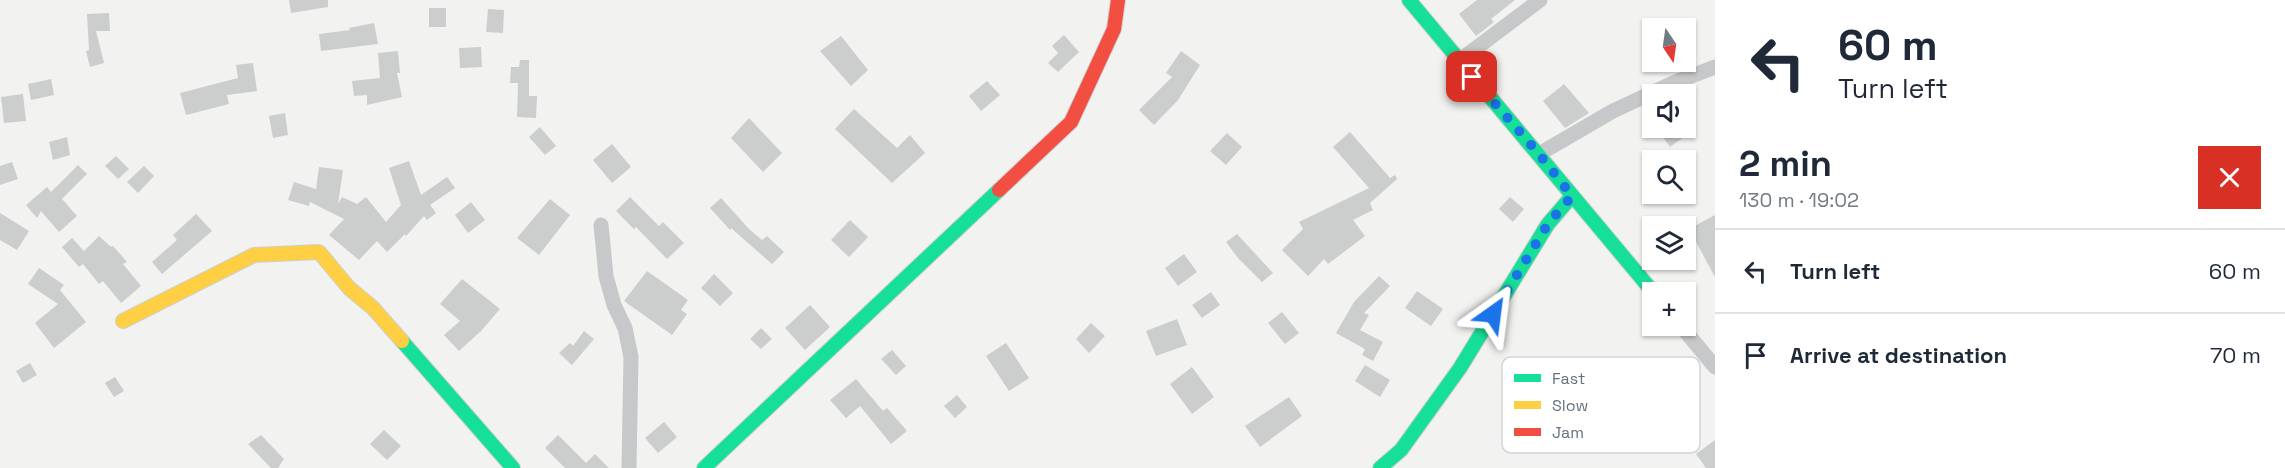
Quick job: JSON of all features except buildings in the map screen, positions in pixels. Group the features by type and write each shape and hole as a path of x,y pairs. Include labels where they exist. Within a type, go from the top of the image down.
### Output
{"street":[{"path":"704,468 1071,122 1114,29 1118,0"},
{"path":"1409,0 1645,282"},
{"path":"1459,61 1540,0"},
{"path":"1539,154 1613,111 1673,83 1715,67"},
{"path":"1380,468 1401,450 1460,368 1548,224 1572,196"},
{"path":"601,225 606,276 614,305 625,328 631,357 629,468"},
{"path":"123,321 254,255 319,252 349,288 372,308 513,468"},
{"path":"1689,336 1715,367"}],"traffic: fast":[{"path":"1409,0 1645,282"},
{"path":"704,468 999,190"},
{"path":"1380,468 1401,450 1460,368 1548,224 1572,196"},
{"path":"402,341 513,468"}],"traffic: slow":[{"path":"123,321 254,255 319,252 349,288 373,308 402,341"}],"traffic: jam":[{"path":"999,190 1071,122 1114,29 1118,0"}],"route":[{"path":"1472,77 1572,196 1548,224 1493,314"}]}
